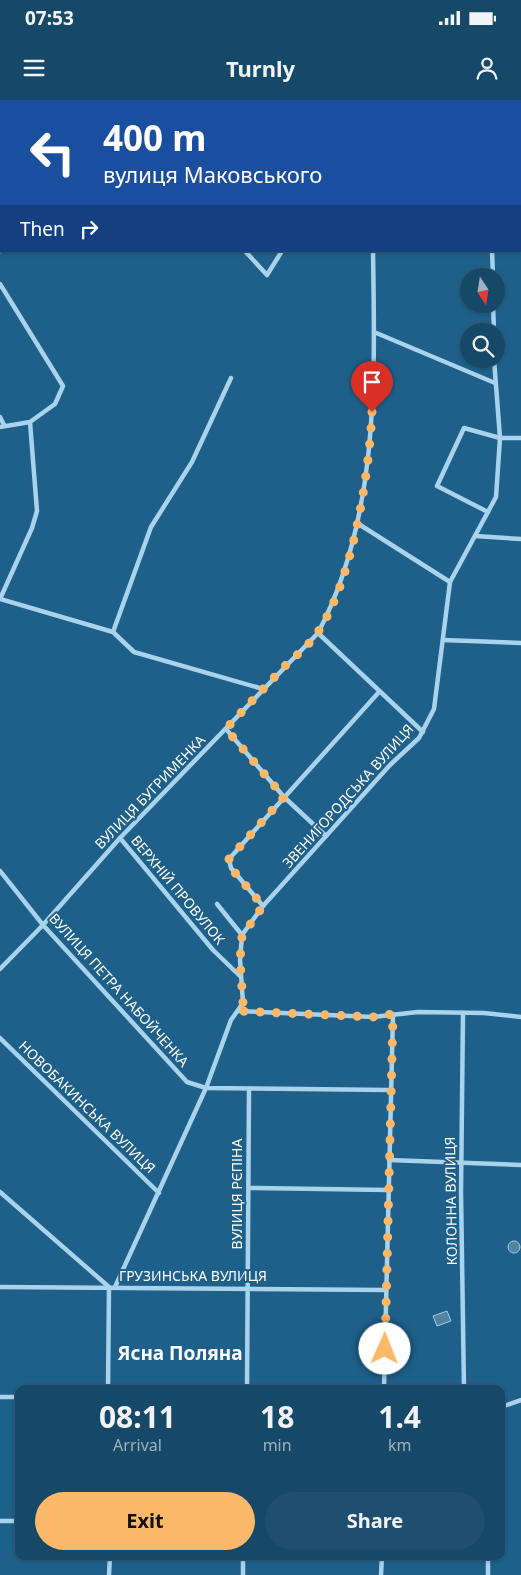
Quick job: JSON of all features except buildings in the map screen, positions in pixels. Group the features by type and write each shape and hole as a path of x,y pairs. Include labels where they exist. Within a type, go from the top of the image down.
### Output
{"street":[{"path":"246,252 267,275 281,252"},
{"name":"ВУЛИЦЯ БУГРИМЕНКА","path":"0,969 43,925 120,838 318,633 333,604 345,573 358,523 371,432 374,332 373,252"},
{"path":"492,252 493,268"},
{"path":"0,284 62,382 59,400 30,422 2,426 0,418"},
{"path":"374,332 495,383"},
{"name":"ЗВЕНИГОРОДСЬКА ВУЛИЦЯ","path":"242,936 263,906 390,765 419,738 434,709 450,582 496,497 500,438 494,368"},
{"path":"113,632 151,527 192,462 230,378"},
{"path":"30,422 37,511 32,528 0,599 113,632 134,652 263,689"},
{"path":"488,512 437,486 464,428 500,438 521,438"},
{"path":"358,523 450,582"},
{"path":"475,536 521,539"},
{"path":"0,586 6,584"},
{"path":"318,633 422,732"},
{"path":"444,640 521,643"},
{"path":"263,906 231,868 229,859 378,692"},
{"path":"226,729 284,797 326,836"},
{"name":"ВЕРХНІЙ ПРОВУЛОК","path":"120,838 213,950 240,976"},
{"name":"ВУЛИЦЯ ПЕТРА НАБОЙЧЕНКА","path":"0,871 43,925 187,1082 206,1088 390,1090"},
{"path":"115,1287 206,1088 231,1020 243,1003 240,976 242,936 217,904"},
{"path":"238,1011 373,1017 418,1012 521,1017"},
{"name":"КОЛОННА ВУЛИЦЯ","path":"462,1013 464,1385"},
{"path":"384,1385 393,1014"},
{"name":"НОВОБАКИНСЬКА ВУЛИЦЯ","path":"0,1038 159,1193"},
{"name":"ВУЛИЦЯ РЄПІНА","path":"247,1385 249,1089"},
{"path":"389,1160 521,1165"},
{"path":"248,1188 388,1190"},
{"path":"0,1192 109,1287 108,1385"},
{"name":"ГРУЗИНСЬКА ВУЛИЦЯ","path":"0,1287 386,1290"},
{"path":"0,1397 15,1397"},
{"path":"505,1406 521,1400"},
{"path":"0,1521 15,1521"},
{"path":"109,1575 110,1560"},
{"path":"243,1560 243,1575"},
{"path":"381,1575 382,1560"},
{"path":"488,1560 488,1575"}],"water":[{"path":"514,1241 520,1247 514,1253 508,1247"},
{"path":"447,1311 451,1321 437,1326 433,1316"}],"district":[{"name":"Ясна Поляна","path":"180,1353"}],"route":[{"path":"372,412 364,489 358,523 353,536 345,573 333,604 318,633 226,729 284,797 229,859 231,868 263,906 242,936 240,976 244,993 243,1003 238,1011 373,1017 393,1014 385,1349"}]}
